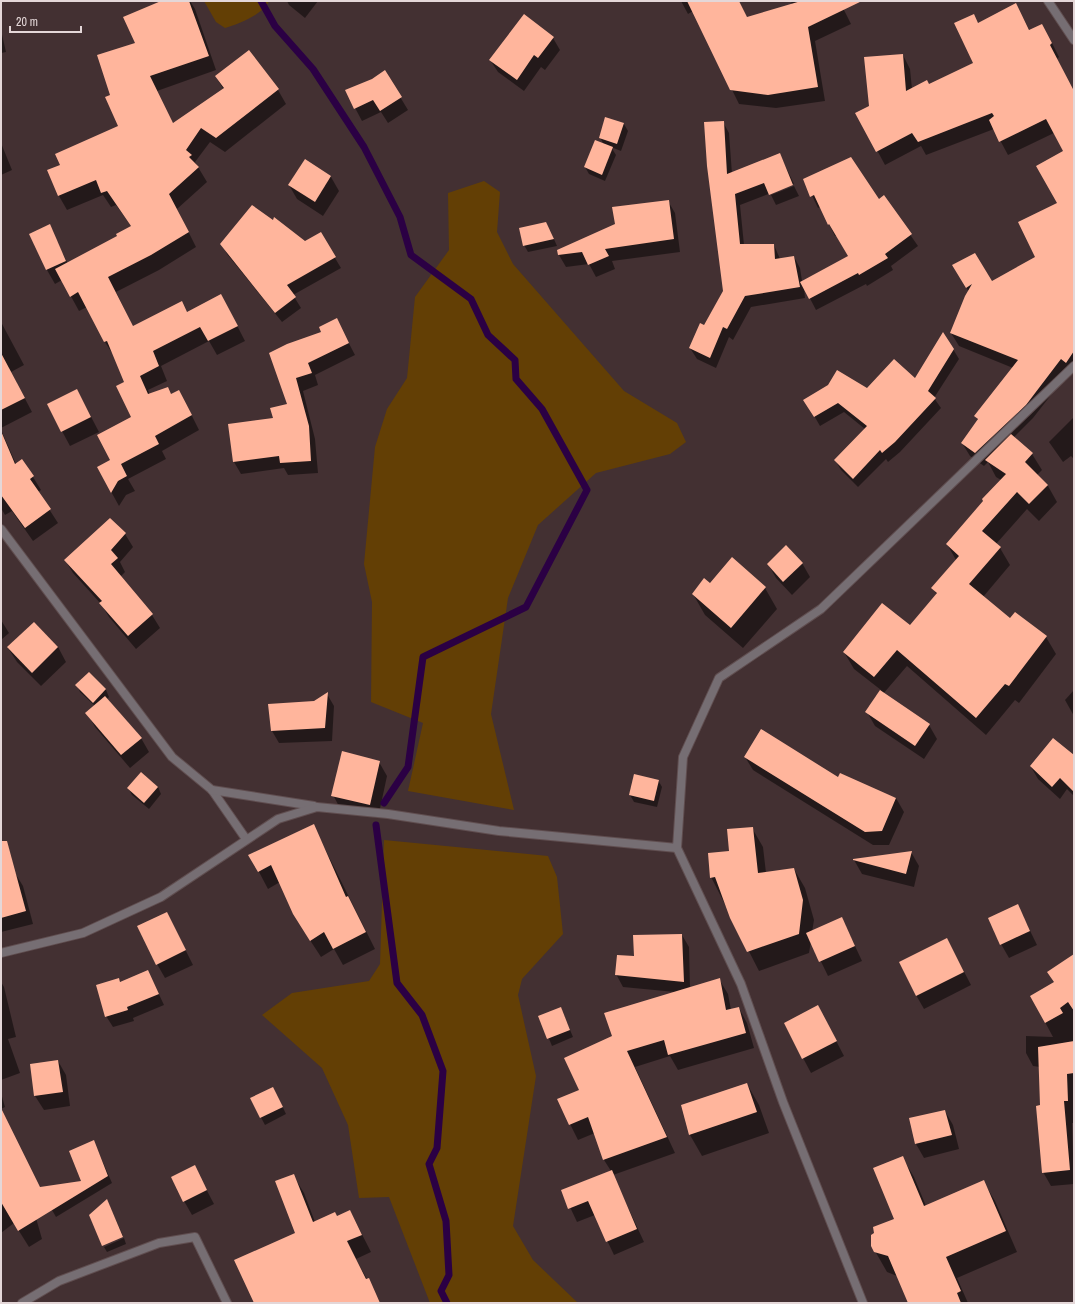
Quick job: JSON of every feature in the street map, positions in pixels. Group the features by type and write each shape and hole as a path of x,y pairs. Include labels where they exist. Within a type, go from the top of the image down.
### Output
{"street":[{"path":"1048,1 1074,40"},
{"path":"863,1303 783,1102 740,984 677,848 683,757 720,678 821,609 1074,366"},
{"path":"1,529 172,757 212,790 246,839"},
{"path":"212,790 317,807 388,814 500,831 677,848"},
{"path":"1,953 82,933 161,897 278,819 317,807"},
{"path":"22,1303 59,1281 159,1243 195,1237 227,1303"}],"shaded area":[{"path":"204,1 269,1 262,10 256,14 225,28 216,22"},
{"path":"484,181 500,192 497,232 513,264 624,391 677,423 686,442 670,454 596,473 538,525 508,598 491,714 514,810 408,791 423,723 371,702 372,602 364,564 375,447 387,409 407,378 415,297 449,250 448,193"},
{"path":"384,840 548,856 557,877 563,934 522,979 518,995 536,1076 513,1226 533,1260 578,1303 430,1303 389,1197 359,1198 348,1125 322,1068 262,1015 292,993 369,981 380,964"}],"building":[{"path":"161,1 189,1 209,56 150,76 173,123 224,88 215,76 249,50 279,89 216,138 201,128 186,150 192,155 189,157 199,167 169,194 189,232 151,255 108,277 133,326 182,301 187,312 221,294 238,326 208,341 200,327 153,351 159,366 140,376 148,394 168,387 171,394 179,390 192,415 155,436 159,444 121,464 127,476 118,481 111,493 97,467 110,460 97,435 131,417 116,386 124,382 107,341 104,342 78,292 70,297 55,269 117,236 116,234 131,226 107,191 101,193 96,180 58,196 47,170 60,165 55,154 118,126 105,97 110,95 97,55 135,43 123,17"},
{"path":"687,1 739,1 747,17 801,1 862,1 808,27 818,87 768,95 730,90"},
{"path":"1016,3 1029,30 1042,24 1052,43 1050,45 1074,91 1074,351 1066,363 1061,359 1026,405 975,453 961,443 978,419 974,416 1018,360 950,333 965,296 972,284 966,288 952,265 975,253 992,281 1035,257 1018,222 1057,203 1036,166 1063,151 1046,119 999,142 989,120 994,116 992,113 918,142 912,133 876,152 855,113 869,106 864,57 903,54 906,91 927,80 929,84 973,63 954,23 974,14 978,23"},
{"path":"524,14 554,37 538,58 534,55 517,80 489,60"},
{"path":"385,70 402,97 380,111 373,100 354,109 345,90 372,79"},
{"path":"605,117 624,123 617,144 599,138"},
{"path":"724,121 727,174 780,153 793,185 769,195 764,183 735,194 740,244 774,244 775,259 794,256 800,287 745,296 727,329 723,327 710,358 689,348 700,323 704,325 723,291 707,166 704,122"},
{"path":"595,140 613,147 602,175 584,167"},
{"path":"851,157 879,199 884,195 912,234 885,254 888,258 859,275 858,273 809,299 800,282 848,256 829,224 828,225 814,195 810,197 803,179"},
{"path":"305,159 331,176 315,202 288,185"},
{"path":"669,200 674,239 605,249 609,256 588,265 582,252 558,255 557,250 615,224 612,207"},
{"path":"252,205 273,220 274,217 305,241 321,232 336,257 287,285 296,297 275,313 220,244"},
{"path":"546,222 554,239 523,246 519,228"},
{"path":"50,224 66,261 46,270 29,234"},
{"path":"337,318 349,343 308,363 312,373 296,378 309,426 311,461 280,463 279,456 233,462 228,424 273,418 270,408 287,404 269,353 287,344 321,332 319,327"},
{"path":"943,332 954,349 928,391 936,398 895,442 882,453 880,450 853,479 834,460 867,426 838,403 814,417 803,400 828,385 837,370 867,388 894,359 915,378"},
{"path":"1,353 25,398 1,410"},
{"path":"77,389 91,417 61,432 47,404"},
{"path":"1,431 15,464 22,459 34,476 30,479 51,509 25,528 1,495"},
{"path":"1011,434 1033,453 1025,462 1048,485 1029,504 1017,492 982,531 1001,547 969,584 1010,618 1015,612 1047,636 1009,686 1005,684 976,718 897,650 874,677 843,652 882,603 910,625 937,593 931,588 959,556 946,544 983,501 982,499 1006,474 985,460"},
{"path":"110,518 126,533 111,550 118,558 111,564 153,614 128,636 99,603 102,601 64,560"},
{"path":"786,545 803,563 783,582 767,564"},
{"path":"732,557 766,587 731,628 692,594 704,578 710,583"},
{"path":"34,622 58,647 32,673 7,647"},
{"path":"89,672 106,689 93,703 75,685"},
{"path":"880,690 930,724 915,746 865,712"},
{"path":"328,692 325,728 271,731 268,704 314,701"},
{"path":"105,696 142,738 121,755 85,713"},
{"path":"761,729 838,777 840,773 896,798 882,831 865,832 744,757"},
{"path":"1053,738 1074,755 1074,792 1060,778 1052,787 1030,766"},
{"path":"342,751 380,761 370,805 331,796"},
{"path":"141,772 158,787 144,803 127,788"},
{"path":"634,774 659,780 654,801 629,795"},
{"path":"314,824 346,897 348,896 366,932 333,949 324,932 310,941 293,914 271,865 258,872 248,855"},
{"path":"753,827 758,873 794,868 803,900 799,934 747,952 730,918 715,877 710,878 708,853 729,851 727,829"},
{"path":"1,841 7,841 26,911 1,918"},
{"path":"912,851 906,874 853,860 853,859"},
{"path":"1018,904 1030,931 1000,945 988,918"},
{"path":"167,912 186,950 156,965 137,926"},
{"path":"842,917 855,946 819,962 806,933"},
{"path":"682,934 684,982 615,975 617,955 634,956 633,935"},
{"path":"947,938 964,972 916,996 899,962"},
{"path":"1074,954 1074,1011 1068,1002 1060,1008 1063,1013 1045,1023 1030,996 1054,982 1047,972"},
{"path":"148,970 159,994 127,1007 128,1010 105,1017 96,985 119,978 120,982"},
{"path":"720,978 726,1010 739,1007 746,1033 668,1055 664,1040 627,1051 667,1137 603,1160 588,1117 569,1125 557,1099 579,1090 564,1058 612,1036 604,1013"},
{"path":"818,1005 837,1041 802,1059 784,1023"},
{"path":"561,1007 570,1030 547,1039 538,1016"},
{"path":"1074,1041 1074,1073 1067,1074 1068,1101 1064,1101 1070,1170 1042,1173 1036,1106 1040,1105 1038,1047"},
{"path":"58,1060 63,1092 34,1096 30,1064"},
{"path":"747,1083 757,1112 689,1135 681,1105"},
{"path":"273,1087 283,1107 260,1118 250,1098"},
{"path":"1,1108 40,1187 81,1181 69,1151 94,1140 108,1176 18,1231 1,1202"},
{"path":"945,1110 952,1135 915,1144 909,1118"},
{"path":"903,1156 924,1206 984,1180 1006,1231 946,1257 961,1291 957,1293 961,1303 908,1303 888,1256 874,1252 871,1246 871,1235 874,1233 873,1227 894,1219 873,1168"},
{"path":"195,1165 207,1190 183,1202 171,1177"},
{"path":"612,1170 637,1229 606,1242 588,1201 568,1209 561,1190"},
{"path":"294,1174 313,1222 335,1212 337,1216 350,1210 362,1235 347,1241 366,1279 369,1278 380,1303 254,1303 234,1260 295,1233 275,1181"},
{"path":"107,1199 123,1237 102,1246 89,1215"}],"waterway":[{"path":"261,1 275,26 313,69 364,147 400,217 411,255 471,299 488,335 515,360 516,379 542,409 587,490 526,607 423,657 408,767 384,803"},
{"path":"376,825 397,983 422,1015 443,1071 437,1148 429,1164 446,1221 449,1275 441,1291 447,1303"}]}
